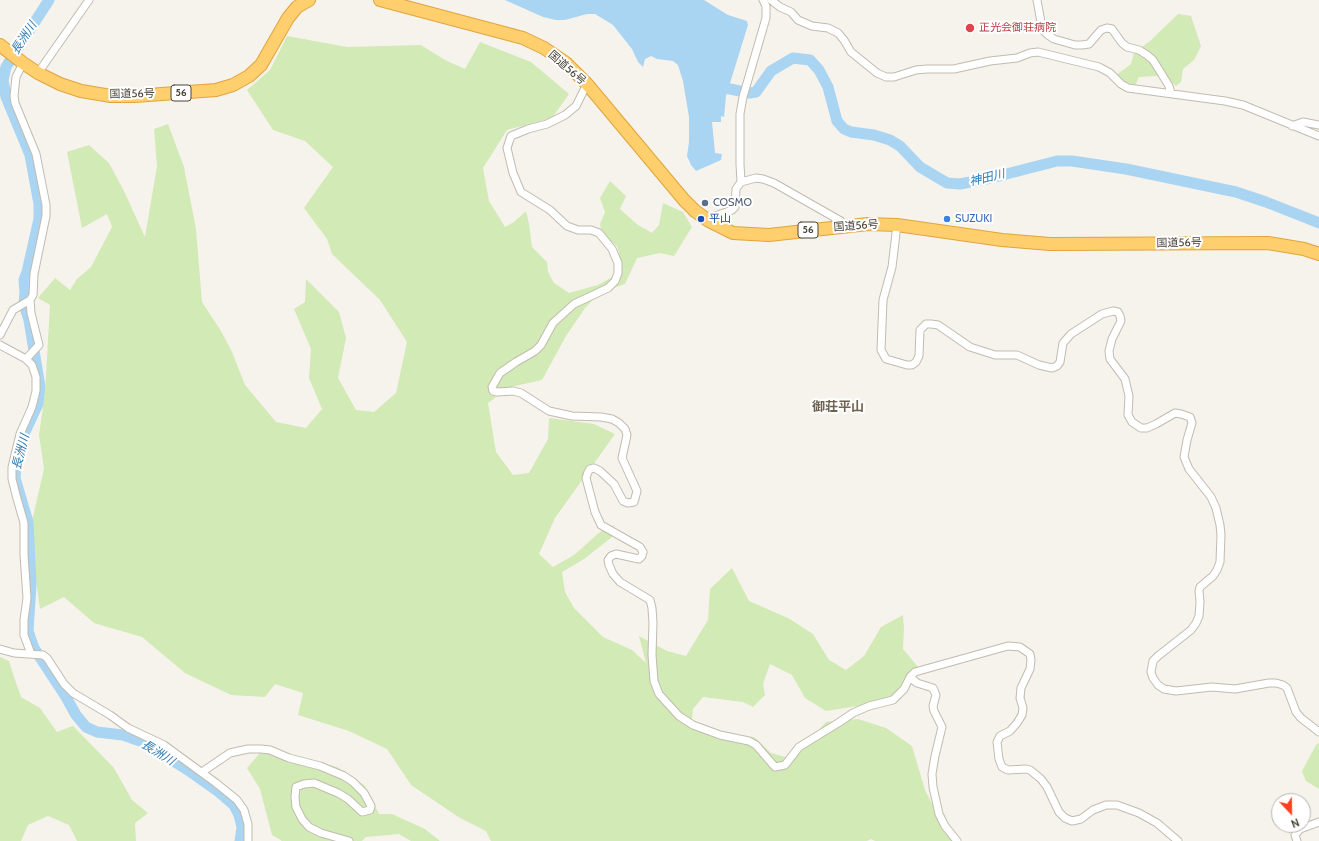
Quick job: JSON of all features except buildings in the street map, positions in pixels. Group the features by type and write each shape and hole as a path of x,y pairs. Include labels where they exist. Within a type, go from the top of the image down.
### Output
{"highway":[{"name":"国道56号","path":"5,48 38,73 60,84 81,91 111,96 135,96 227,87 249,76 261,65 288,18 297,7 309,0"},
{"name":"国道56号","path":"380,0 523,38 544,48 566,63 587,84 684,200 695,211 709,221 733,233 769,235 868,224 897,225 1002,240 1050,244 1268,243 1304,249 1319,254"}],"street":[{"path":"38,73 89,0"},
{"path":"709,221 715,216 732,210 735,207 736,190 741,182 740,114 743,97 766,18 766,6 763,0"},
{"path":"771,0 780,7 791,12 798,20 812,26 828,28 838,33 851,52 877,73 886,77 894,77 916,70 954,69 990,61 1017,58 1030,53 1038,52 1099,67 1110,73 1121,84 1128,88 1171,93 1243,105 1319,136"},
{"path":"1037,0 1044,31 1054,40 1074,45 1089,44 1101,30 1107,28 1112,29 1126,47 1139,50 1148,55 1169,86 1171,93"},
{"path":"0,334 13,310 30,300 33,295 34,274 45,222 46,205 36,154 15,103 14,96 16,77 22,62"},
{"path":"587,84 576,106 565,115 547,124 528,129 511,136 507,148 513,173 521,192 550,210 567,226 578,230 591,230 599,233 612,249 618,263 618,273 615,281 608,288 574,304 552,323 541,345 535,351 500,373 492,387 493,391 497,392 512,391 521,393 549,411 572,416 612,419 619,423 625,430 627,435 622,458 637,491 634,502 628,503 623,501 614,484 600,471 590,468 586,478 595,512 601,525 640,547 643,552 639,559 616,554 611,556 608,560 613,574 620,582 650,600 653,623 652,655 654,681 659,694 679,716 693,725 720,735 749,741 756,745 775,767 785,765 799,747 838,724 853,713 869,706 893,700 904,689 910,677 915,672 1008,646 1020,647 1030,654 1030,669 1022,688 1020,698 1023,708 1022,715 1018,723 1010,731 1000,736 997,742 999,759 1002,767 1008,770 1030,770 1042,779 1059,812 1065,818 1072,821 1081,819 1093,810 1106,805 1117,805 1139,813 1157,823 1178,841"},
{"path":"1292,126 1302,122 1319,125"},
{"path":"741,182 756,178 774,183 841,221 844,226"},
{"path":"897,225 891,272 883,300 881,350 886,359 907,365 912,365 916,362 919,356 920,330 926,324 931,324 938,325 970,347 995,355 1017,355 1039,365 1052,368 1057,366 1060,362 1063,343 1072,334 1102,314 1113,311 1118,312 1121,321 1112,340 1109,351 1110,359 1125,379 1129,396 1128,415 1132,422 1141,428 1147,428 1175,413 1190,417 1192,424 1186,440 1184,458 1189,469 1211,497 1216,508 1220,525 1220,562 1218,570 1200,587 1199,616 1196,623 1191,630 1153,661 1151,672 1153,678 1158,685 1164,689 1176,691 1212,687 1235,689 1269,683 1283,685 1287,688 1296,712 1301,718 1319,732"},
{"path":"26,359 39,345 31,313 30,300"},
{"path":"0,345 26,359 32,365 36,377 36,391 32,407 20,434 12,467 12,479 24,523 24,555 27,598 24,620 24,635 31,654"},
{"path":"0,649 14,653 43,655 47,658 64,684 73,693 110,715 128,728 164,745 202,772 237,800 244,810 248,824 248,841"},
{"path":"910,677 917,683 933,688 936,695 933,706 942,727 932,774 933,787 939,814 945,826 957,841"},
{"path":"202,772 230,753 248,749 261,749 320,766 344,776 353,782 364,793 370,806 370,810 362,812 348,799 338,793 314,784 304,784 296,787 295,797 296,807 309,827 321,833 349,841"},
{"path":"1297,841 1295,836 1300,829 1319,822"}],"green space":[{"path":"1178,14 1191,16 1201,46 1194,60 1183,69 1181,82 1176,86 1167,78 1156,76 1139,77 1135,86 1115,76 1131,64 1134,53 1150,41"},
{"path":"287,36 347,47 421,45 445,60 465,69 480,42 531,62 569,94 552,118 507,130 483,168 489,201 505,227 514,222 526,211 532,247 547,262 548,272 554,283 569,293 598,285 612,277 621,261 617,246 602,235 600,224 605,212 600,198 610,181 626,196 620,209 638,225 652,233 659,225 663,203 683,212 692,227 674,256 660,253 637,258 625,284 601,292 585,308 566,336 542,380 510,387 488,403 496,452 513,475 529,473 548,439 549,418 594,424 615,434 555,518 539,554 553,567 574,555 600,532 614,525 612,537 584,559 562,572 565,592 574,608 603,637 632,650 646,663 639,636 667,651 686,656 708,620 710,589 732,568 749,601 788,618 813,634 829,660 846,670 864,656 881,627 903,615 903,649 919,668 908,684 883,702 826,711 805,698 792,675 770,664 763,684 765,695 753,707 743,702 703,697 693,709 691,728 719,736 754,737 771,753 792,759 826,722 858,719 886,728 912,746 925,790 944,828 953,841 875,841 871,839 867,841 491,841 486,831 460,818 411,785 387,749 349,731 298,715 303,693 275,684 265,697 231,695 185,673 142,637 94,623 64,597 40,609 35,573 32,521 44,469 39,435 45,393 50,305 38,298 55,278 70,290 77,279 91,267 112,227 107,214 82,228 67,152 89,145 109,163 124,191 145,237 157,166 154,129 168,124 184,167 196,229 202,302 221,331 232,352 245,385 276,422 306,428 322,409 309,378 311,349 294,309 305,302 306,279 339,312 346,338 338,378 356,410 374,412 396,393 407,342 380,300 332,254 327,239 304,208 333,167 305,141 273,130 247,90 270,70"},
{"path":"0,657 9,661 21,697 40,708 57,732 73,726 114,768 132,800 148,813 135,823 136,841 77,841 69,825 48,816 28,825 21,841 0,841"},
{"path":"1319,743 1319,789 1306,781 1302,771 1316,745"},
{"path":"260,753 298,757 337,767 365,786 379,814 392,814 425,829 440,841 411,841 399,834 366,837 362,841 282,841 272,835 260,789 247,768"}],"water":[{"path":"505,0 704,0 728,15 747,21 748,25 726,96 724,117 721,116 721,122 712,122 715,153 722,154 721,160 696,171 691,165 687,156 689,142 689,117 683,81 678,65 673,61 657,59 651,56 645,59 643,67 638,62 632,49 613,25 595,14 587,14 565,20 556,20 543,17"}],"waterway":[{"name":"長洲川","path":"49,0 6,67 3,80 6,97 30,155 39,204 39,219 24,280 24,304 29,320 40,387 38,404 24,434 16,466 15,478 28,522 31,585 28,631 34,648 76,715 86,727 97,732 123,735 143,742 188,770 219,792 234,805 239,815 242,827 240,841"},
{"name":"神田川","path":"720,87 750,93 756,92 771,71 793,58 810,60 819,70 828,87 837,121 844,129 851,132 874,135 890,140 900,146 920,167 947,183 960,184 991,178 1057,161 1072,161 1126,169 1236,192 1319,223"}],"place":[{"name":"正光会御荘病院","path":"970,28"},
{"name":"COSMO","path":"705,203"},
{"name":"平山","path":"701,219"},
{"name":"SUZUKI","path":"947,219"}],"district":[{"name":"御荘平山","path":"838,407"}]}
